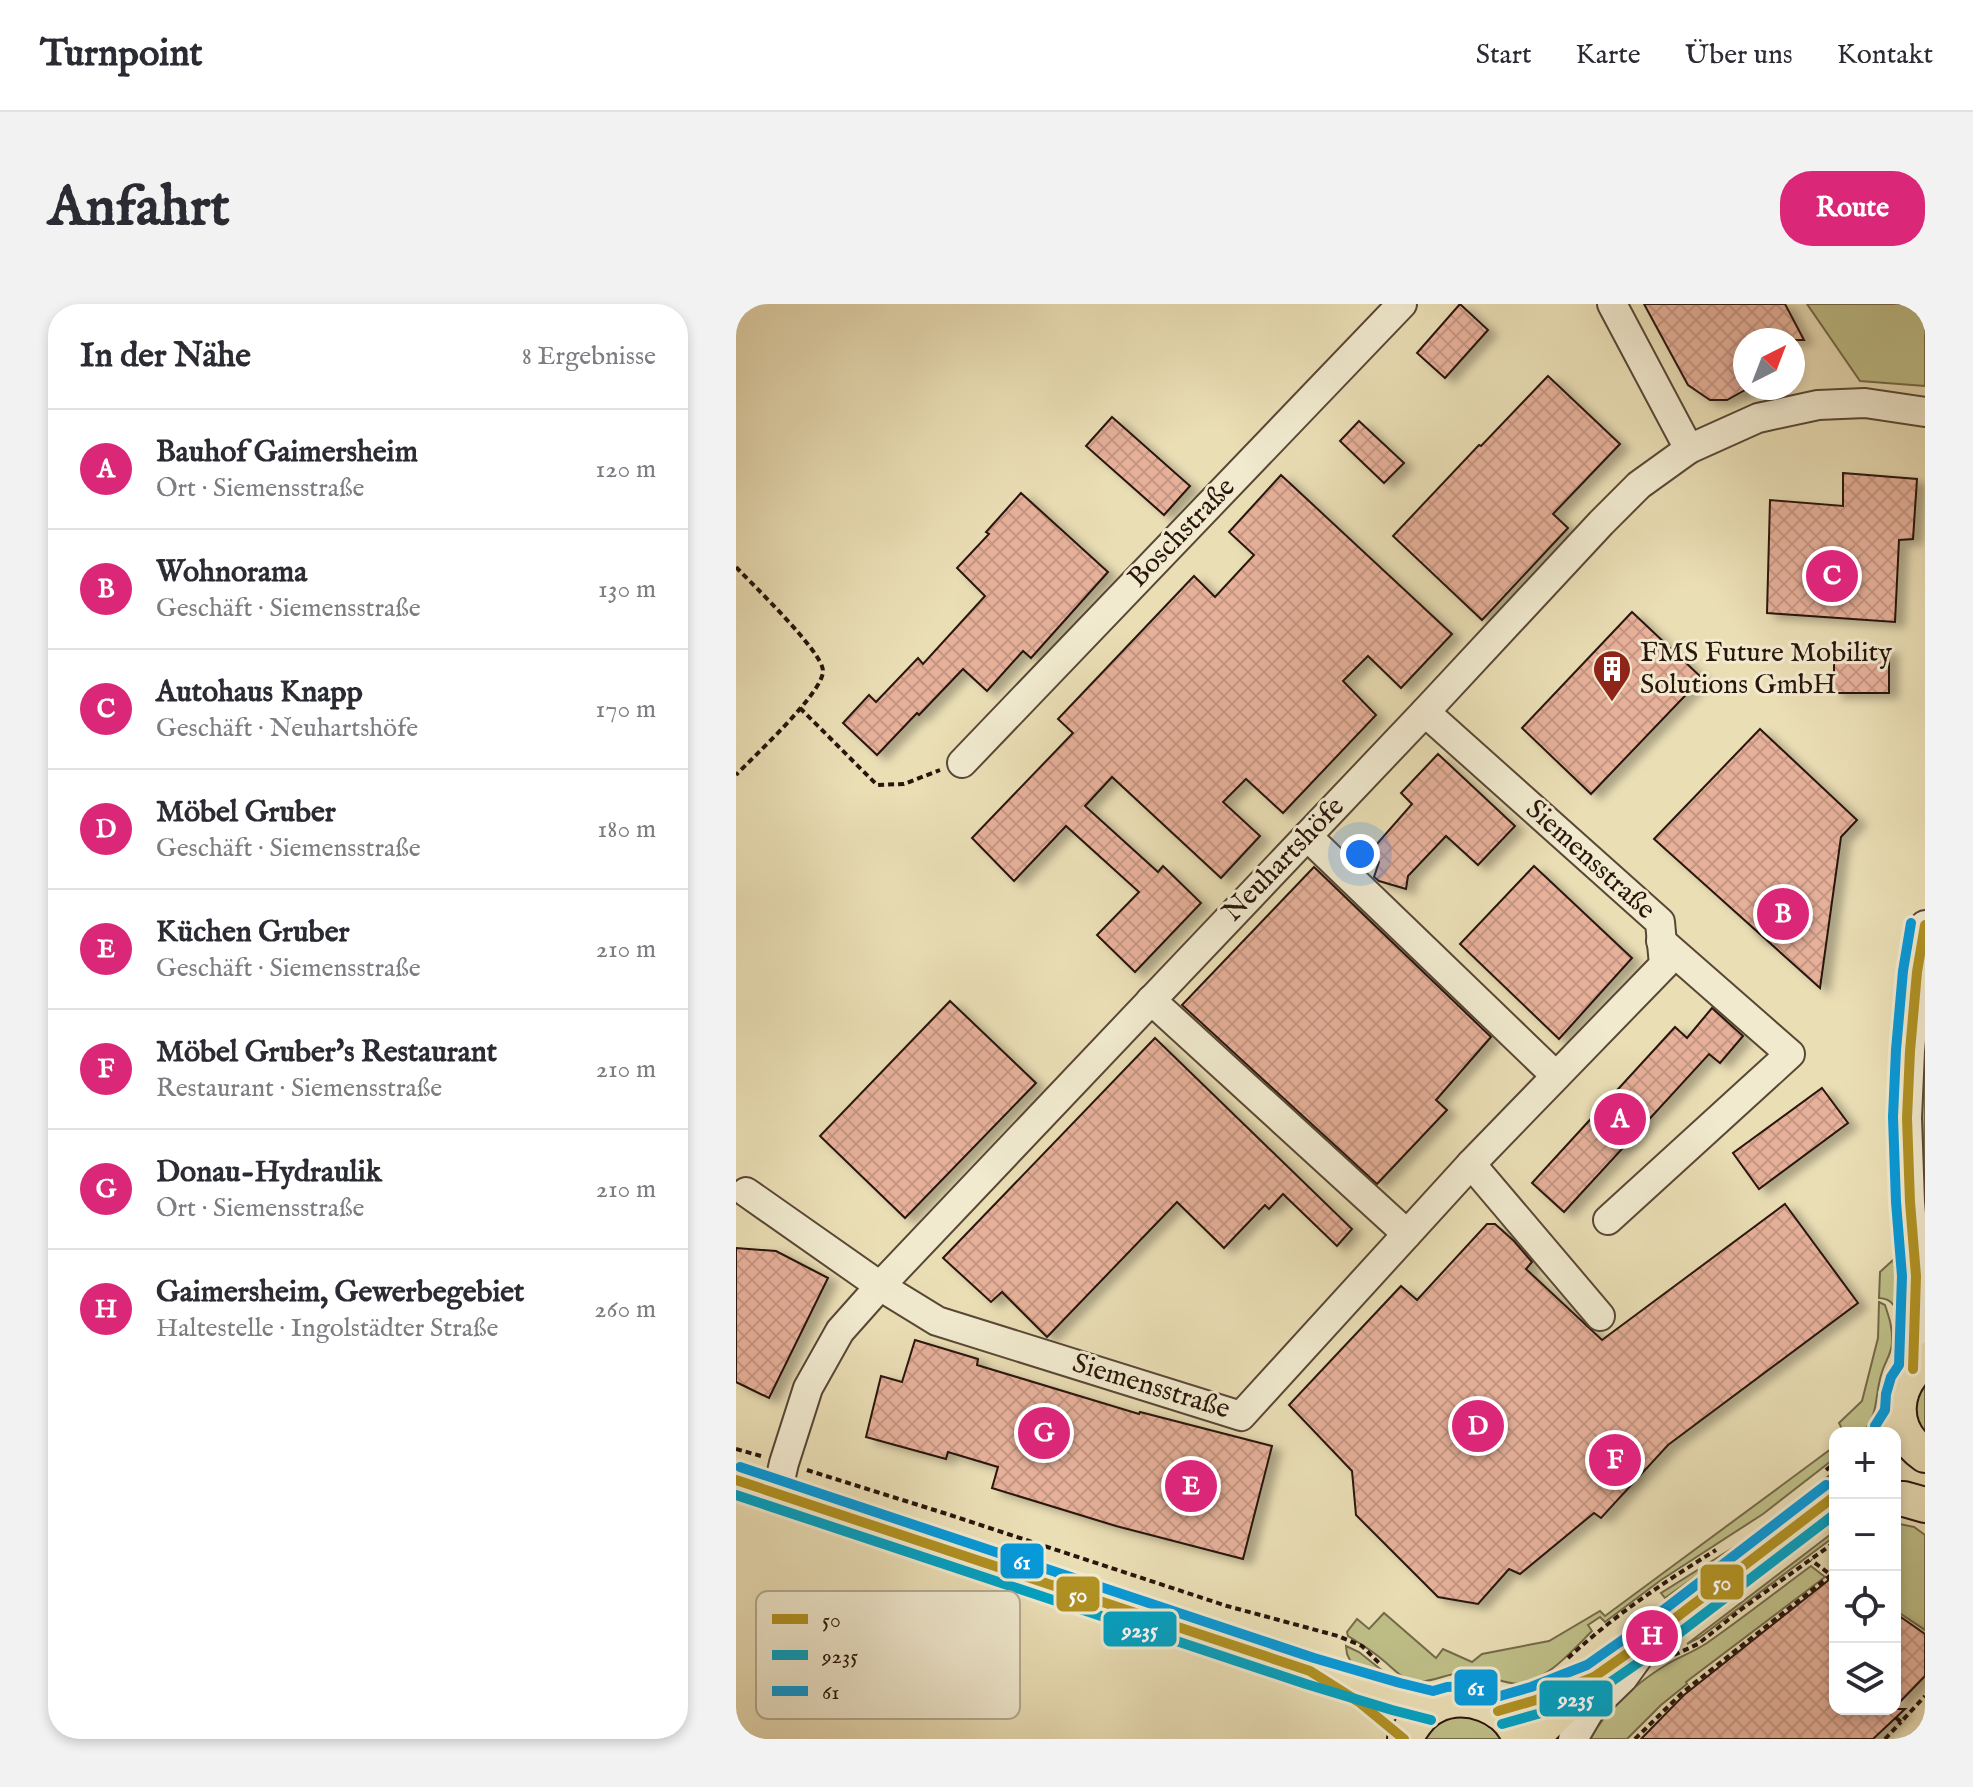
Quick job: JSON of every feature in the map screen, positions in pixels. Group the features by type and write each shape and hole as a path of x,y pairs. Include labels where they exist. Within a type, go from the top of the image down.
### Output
{"main road":[{"path":"1914,1458 1911,1443 1903,1429 1893,1424 1904,1383 1919,1364"},
{"path":"736,1480 781,1478 1310,1671 1434,1706"},
{"path":"1498,1711 1536,1700 1660,1647 1797,1525 1829,1485"},
{"path":"1901,1499 1925,1505"},
{"path":"1797,1525 1829,1520"},
{"path":"1310,1671 1384,1719 1404,1739 1411,1726 1434,1706 1467,1700 1483,1703 1498,1711 1509,1721 1520,1739"},
{"path":"1531,1739 1594,1677"}],"street":[{"name":"Boschstraße","path":"962,763 1402,304"},
{"path":"1612,304 1689,449"},
{"name":"Neuhartshöfe","path":"781,1478 808,1388 840,1331 1639,485 1689,449 1758,418 1818,405 1865,403 1925,412"},
{"name":"Siemensstraße","path":"880,1286 937,1321 1241,1416 1471,1164 1664,965 1660,922 1425,712"},
{"path":"1307,836 1556,1076"},
{"path":"1919,1364 1920,1284 1910,1202 1907,1118 1910,1051 1925,925"},
{"path":"1608,1220 1790,1054 1661,941"},
{"path":"1151,1000 1407,1234"},
{"path":"1471,1164 1600,1316"},
{"path":"746,1192 880,1286"},
{"path":"1573,1739 1590,1710 1633,1666 1660,1647"}],"path":[{"path":"736,567 815,652 823,670 820,684 736,775"},
{"path":"800,708 877,785 904,784 962,763"},
{"path":"736,1449 781,1478 947,1514 1227,1606 1338,1636 1362,1646 1404,1682 1396,1697"},
{"path":"1563,1663 1597,1631 1656,1587 1722,1546"},
{"path":"1660,1647 1698,1644 1829,1546"},
{"path":"1635,1739 1682,1693 1831,1575 1811,1560"},
{"path":"1885,1739 1925,1696"},
{"path":"1896,1718 1901,1722"}],"green space":[{"path":"1807,304 1925,304 1925,386 1860,381"},
{"path":"1925,1023 1925,1185 1924,1185 1922,1112"},
{"path":"1893,1260 1906,1321 1900,1324 1892,1303 1879,1298 1880,1272"},
{"path":"1879,1302 1885,1305 1892,1337 1874,1410 1867,1427 1841,1427 1839,1423 1862,1401 1878,1338"},
{"path":"1925,1376 1925,1439 1918,1431 1914,1391"},
{"path":"1829,1450 1829,1463 1763,1514 1661,1580 1605,1622 1600,1617 1588,1625 1592,1631 1576,1648 1556,1666 1533,1680 1511,1683 1463,1673 1426,1681 1410,1680 1348,1636 1347,1632 1357,1619 1369,1629 1384,1613 1436,1658 1443,1649 1472,1662 1482,1654 1549,1641 1600,1611 1605,1616"},
{"path":"1829,1476 1829,1484 1750,1544 1665,1598 1661,1593 1747,1539"},
{"path":"1901,1524 1914,1527 1925,1535 1925,1630 1901,1614"},
{"path":"1829,1536 1829,1540 1687,1644"},
{"path":"1811,1566 1825,1577 1686,1682 1627,1739 1590,1739 1615,1706 1646,1678 1707,1643"},
{"path":"1346,1646 1359,1652 1399,1684 1355,1671"},
{"path":"1482,1714 1509,1739 1421,1739 1424,1733 1450,1715"}],"building":[{"path":"1460,304 1488,330 1445,378 1417,353"},
{"path":"1644,304 1785,304 1798,328 1733,328 1733,397 1727,400 1710,400 1688,385"},
{"path":"1548,376 1620,444 1553,514 1568,528 1482,620 1393,536"},
{"path":"1112,417 1190,486 1164,515 1086,446"},
{"path":"1359,421 1404,463 1384,483 1340,441"},
{"path":"1843,473 1917,479 1913,539 1899,540 1895,622 1767,613 1770,500 1843,506"},
{"path":"1281,475 1452,634 1401,688 1368,656 1343,681 1376,715 1283,813 1246,779 1223,802 1260,836 1221,878 1112,777 1085,806 1158,872 1163,866 1201,903 1135,972 1097,935 1139,892 1066,826 1014,881 972,838 1073,733 1058,719 1194,576 1215,597 1254,555 1229,532"},
{"path":"1021,493 1108,572 1031,658 1023,651 987,691 963,669 877,755 843,723 869,695 876,702 918,658 923,664 985,596 957,568"},
{"name":"FMS Future Mobility Solutions GmbH","path":"1632,612 1702,678 1591,794 1522,728"},
{"path":"1834,649 1889,649 1889,693 1834,693"},
{"path":"1760,729 1857,820 1841,837 1820,988 1654,839"},
{"path":"1438,754 1515,826 1478,865 1446,836 1408,876 1406,889 1379,881 1374,877 1379,862 1369,853 1412,804 1401,793"},
{"path":"1534,866 1632,958 1559,1039 1460,944"},
{"path":"1314,867 1491,1037 1436,1100 1447,1110 1377,1184 1182,1005"},
{"path":"950,1001 1036,1083 905,1218 820,1136"},
{"path":"1712,1008 1743,1036 1720,1063 1709,1054 1564,1212 1532,1183 1675,1027 1687,1038"},
{"path":"1155,1038 1352,1229 1337,1246 1283,1194 1269,1209 1265,1205 1224,1248 1177,1202 1047,1337 1002,1292 991,1302 943,1258"},
{"path":"1822,1088 1848,1123 1759,1189 1733,1153"},
{"path":"1785,1204 1858,1303 1668,1445 1601,1518 1594,1513 1520,1574 1509,1569 1478,1604 1438,1597 1356,1515 1352,1471 1289,1405 1401,1286 1417,1300 1487,1224 1495,1224 1514,1241 1532,1262 1526,1269 1602,1340"},
{"path":"736,1248 776,1251 828,1278 769,1398 736,1382"},
{"path":"915,1340 978,1359 977,1365 1139,1414 1272,1446 1243,1559 1116,1526 992,1488 998,1467 948,1452 946,1459 866,1437 881,1376 902,1382"},
{"path":"1829,1580 1829,1715 1899,1715 1873,1739 1641,1739 1684,1695"},
{"path":"1901,1617 1925,1634 1925,1676 1901,1701"}],"transit line":[{"name":"61","path":"1875,1426 1885,1410 1891,1377 1899,1365 1902,1276 1893,1117 1903,971 1911,923"},
{"name":"50","path":"1913,1369 1916,1276 1907,1118 1917,972 1925,925"},
{"name":"61","path":"740,1467 1314,1658 1433,1691 1468,1686 1500,1696 1587,1665 1826,1485"},
{"name":"50","path":"736,1480 1310,1671 1359,1702 1404,1739"},
{"name":"9235","path":"736,1495 1306,1684 1431,1720"},
{"name":"50","path":"1498,1711 1594,1677 1831,1499"},
{"name":"9235","path":"1502,1724 1541,1713 1602,1688 1661,1647 1829,1519"}],"place":[{"name":"Autohaus Knapp","path":"1832,576"},
{"name":"FMS Future Mobility Solutions GmbH","path":"1612,703"},
{"name":"Wohnorama","path":"1783,914"},
{"name":"Bauhof Gaimersheim","path":"1620,1119"},
{"name":"Möbel Gruber","path":"1478,1426"},
{"name":"Donau-Hydraulik","path":"1044,1433"},
{"name":"Möbel Gruber's Restaurant","path":"1615,1460"},
{"name":"Küchen Gruber","path":"1191,1486"},
{"name":"Gaimersheim, Gewerbegebiet","path":"1652,1636"}]}
